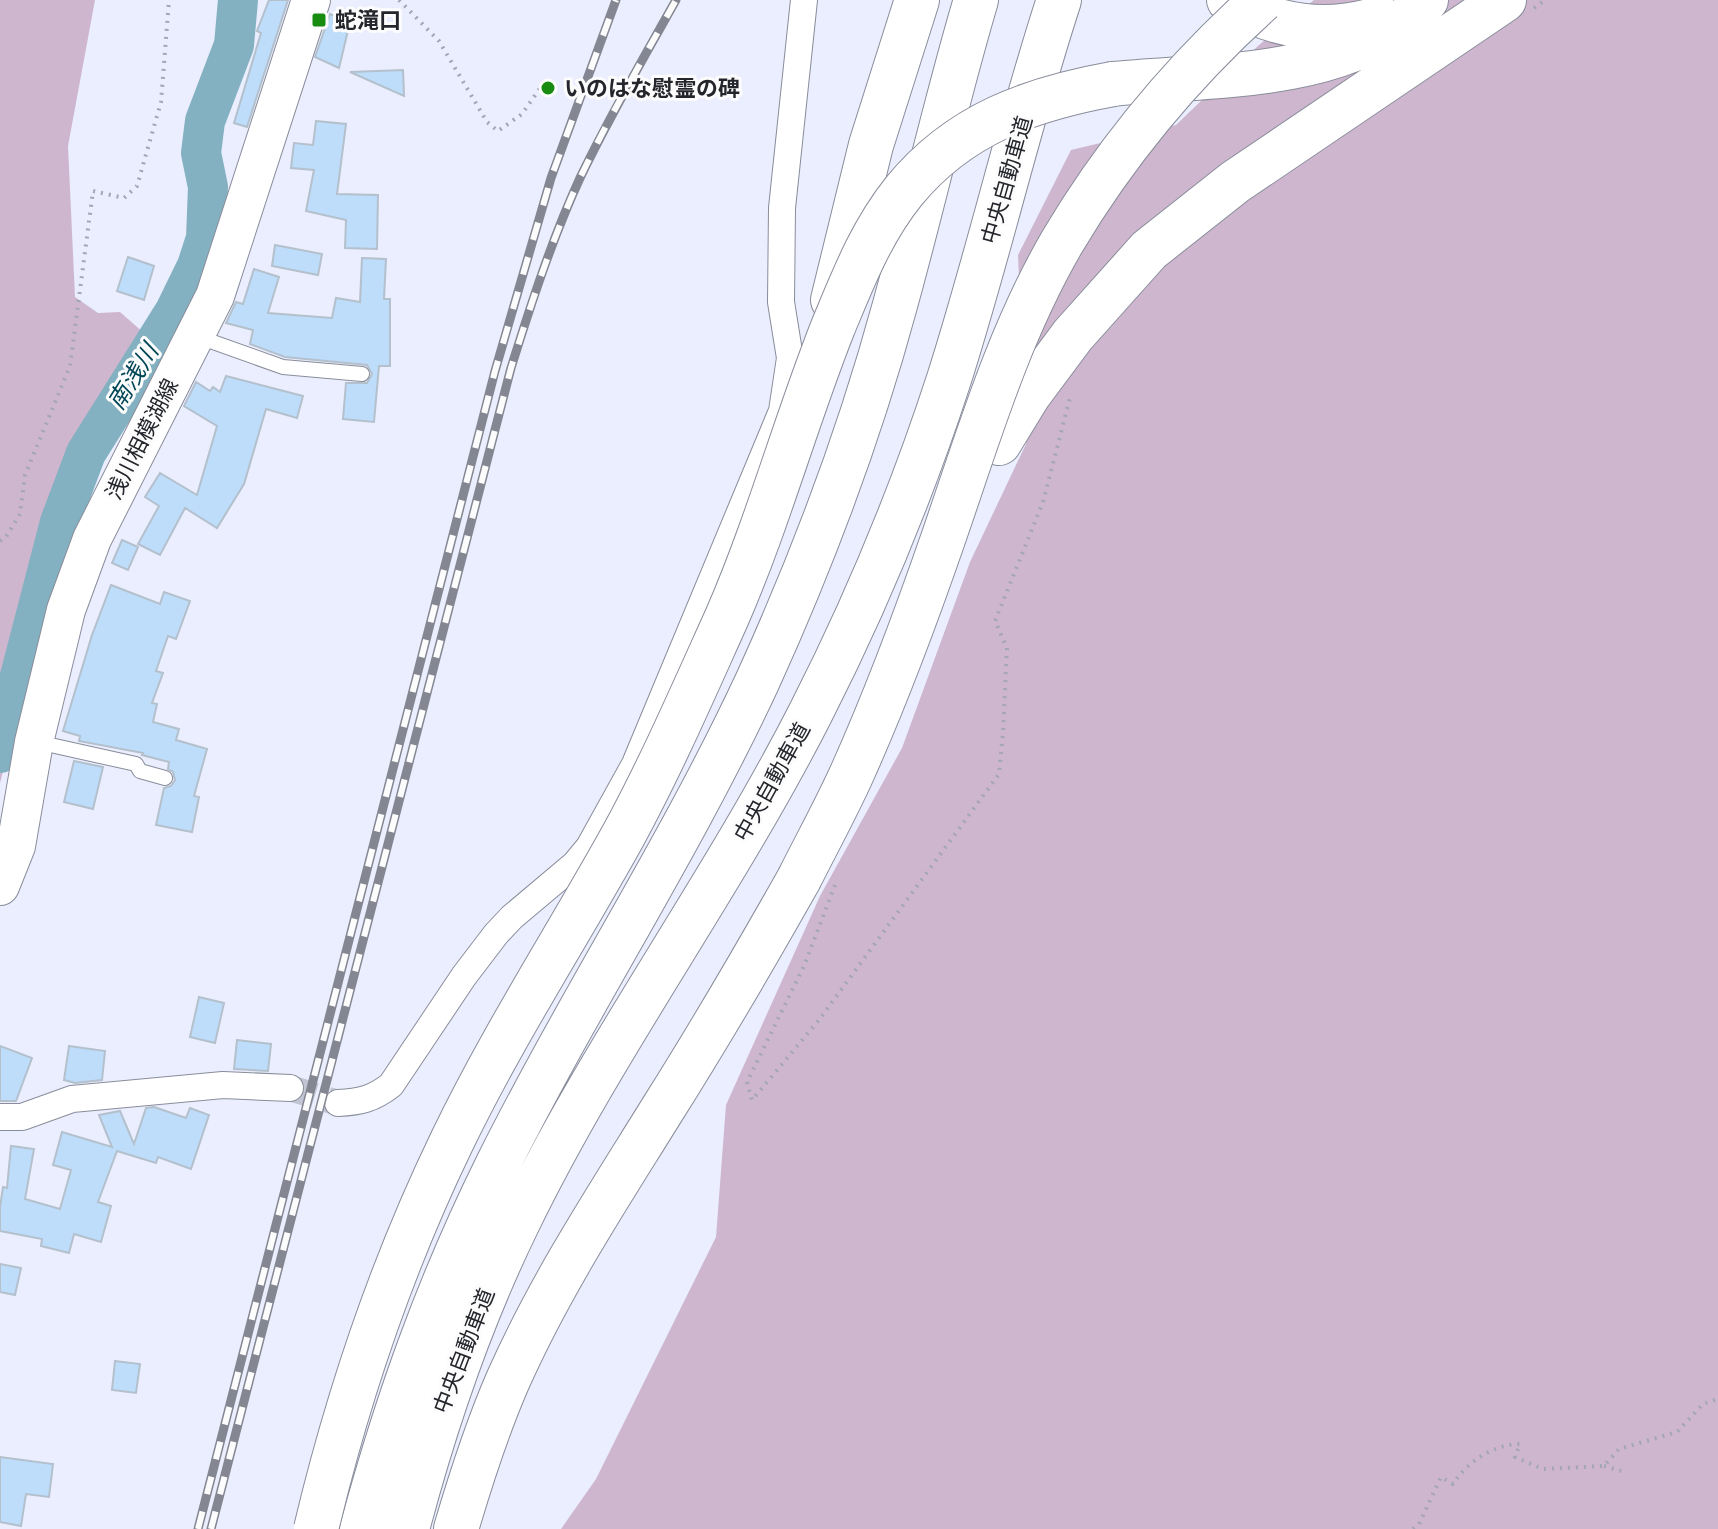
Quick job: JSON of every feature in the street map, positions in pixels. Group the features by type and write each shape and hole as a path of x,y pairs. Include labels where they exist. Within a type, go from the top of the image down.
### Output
{"highway":[{"path":"817,369 859,187 917,0"},
{"name":"中央自動車道","path":"362,1529 379,1465 422,1334 463,1239 528,1106 722,753 757,682 822,529 894,310 942,118 976,0"},
{"name":"中央自動車道","path":"407,1529 430,1441 474,1319 519,1220 578,1109 726,866 811,712 889,542 948,382 1059,0"},
{"path":"1229,0 1273,20 1309,28 1357,25 1388,15 1416,0"},
{"path":"456,1529 474,1467 509,1379 549,1298 738,986 818,878 852,773 890,683 1003,364 1062,243 1111,167 1158,106 1217,40 1262,0"},
{"path":"316,1529 339,1440 377,1318 423,1204 467,1110 626,830 678,725 744,574 817,369 863,255 906,189 958,141 1001,115 1037,101 1113,84 1279,68 1314,61 1382,36 1401,24 1426,0"},
{"path":"852,773 889,700 969,504 999,443 1029,394 1073,335 1149,250 1235,182 1519,4"}],"main road":[{"name":"浅川相模湖線","path":"0,886 16,846 34,742 66,610 92,539 215,296 317,3"}],"street":[{"path":"338,1103 376,1097 391,1085 496,934 575,864 589,847 635,764 686,644 782,411 790,358 781,302 782,208 804,0"},
{"path":"0,1117 22,1117 72,1099 223,1085 290,1088"}],"lane":[{"path":"195,336 283,367 362,374"},
{"path":"34,742 136,764 140,771 165,778"}],"path":[{"path":"0,541 6,537 20,514 25,475 70,366 93,191 124,198 137,186 146,159 161,102 169,0"},
{"path":"399,0 439,41 487,122 498,131 522,114 543,84"},
{"path":"1519,4 1545,0"},
{"path":"818,878 804,966 747,1082 752,1100 819,1020 999,774 1007,648 995,621 1047,488 1073,386"},
{"path":"1604,1466 1619,1449 1677,1432 1703,1404 1718,1399"},
{"path":"1413,1529 1419,1524 1441,1477 1453,1484 1462,1471 1503,1444 1520,1444 1515,1457 1543,1469 1604,1466 1621,1471"}],"shaded area":[{"path":"0,0 95,0 68,146 75,297 98,313 120,312 144,333 95,411 0,783"},
{"path":"1314,0 1718,0 1718,1529 561,1529 596,1479 716,1237 726,1105 820,896 902,748 970,562 1026,444 1018,255 1071,150 1176,125 1259,45"}],"building":[{"path":"269,0 288,0 247,127 234,123 261,33 257,31"},
{"path":"330,14 350,22 339,68 315,57"},
{"path":"403,70 404,96 350,72"},
{"path":"316,121 346,124 337,194 378,195 377,249 345,248 346,220 306,211 314,170 291,168 294,143 313,145"},
{"path":"275,245 322,254 318,275 272,266"},
{"path":"128,257 154,266 144,300 117,291"},
{"path":"362,258 386,259 384,299 390,299 390,366 379,366 374,422 343,419 346,383 367,383 372,374 367,365 285,357 250,344 253,330 226,323 236,302 243,304 254,269 279,277 268,313 332,318 336,298 360,302"},
{"path":"226,376 303,396 297,418 266,409 244,484 217,528 185,508 160,555 138,544 159,506 145,497 160,473 197,495 217,426 184,406 196,382 210,391 213,387 220,392"},
{"path":"122,540 138,547 128,570 112,563"},
{"path":"111,585 160,604 164,592 190,601 176,639 168,636 156,671 163,673 152,703 157,704 153,722 179,729 176,740 207,749 194,796 199,797 192,832 156,825 164,788 171,786 175,780 173,772 168,769 169,762 143,753 79,741 80,736 63,731 92,635"},
{"path":"74,761 103,767 93,809 64,802"},
{"path":"199,997 224,1003 215,1043 190,1037"},
{"path":"237,1040 271,1044 268,1071 234,1069"},
{"path":"0,1046 32,1058 16,1101 0,1101"},
{"path":"69,1046 105,1051 102,1080 75,1083 64,1080"},
{"path":"154,1107 186,1118 190,1108 209,1115 191,1169 158,1157 156,1163 117,1151 98,1202 111,1206 101,1242 74,1234 69,1253 41,1246 42,1239 0,1231 0,1207 3,1187 7,1188 11,1146 34,1149 25,1199 60,1209 71,1170 53,1165 62,1132 112,1147 99,1115 120,1111 134,1144 146,1108"},
{"path":"0,1264 21,1268 15,1295 0,1292"},
{"path":"115,1361 140,1364 136,1393 112,1390"},
{"path":"0,1457 53,1464 49,1497 26,1494 21,1526 0,1522"}],"waterway":[{"name":"南浅川","path":"0,753 60,522 86,453 175,311 197,266 206,238 208,187 201,153 205,121 234,45 238,0"}],"tunnel":[{"path":"290,1088 338,1103"}],"railway":[{"path":"198,1529 495,371 551,178 616,0"},
{"path":"211,1529 511,368 551,248 580,178 676,0"}],"place":[{"name":"蛇滝口","path":"319,20"},
{"name":"いのはな慰霊の碑","path":"548,88"}]}
